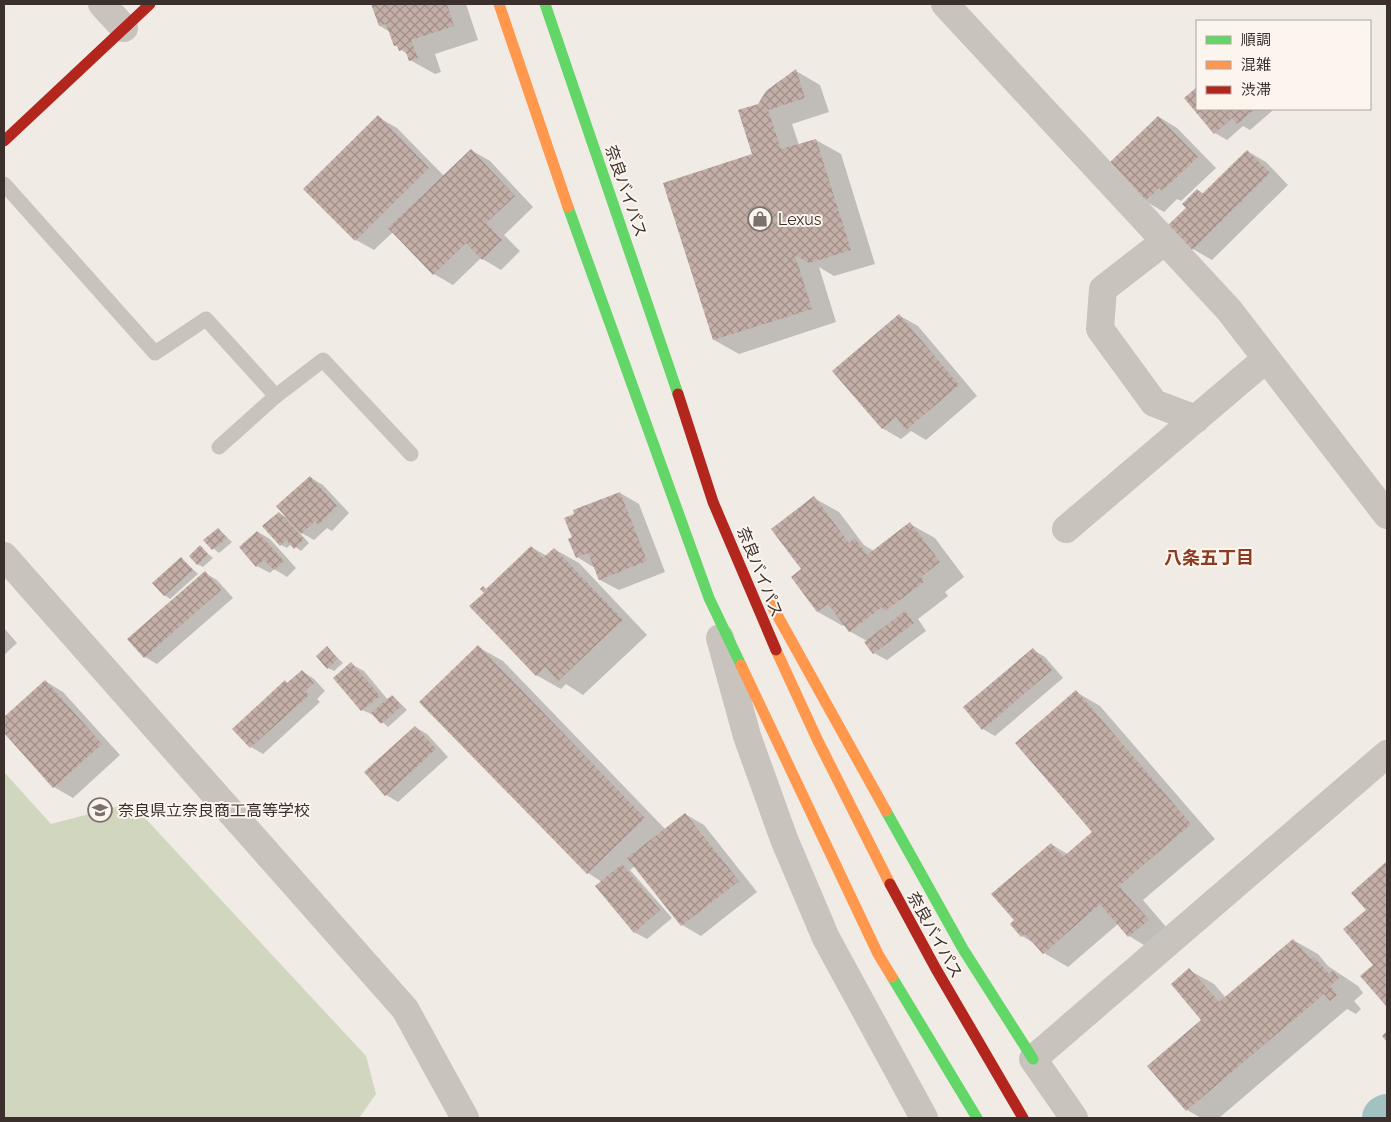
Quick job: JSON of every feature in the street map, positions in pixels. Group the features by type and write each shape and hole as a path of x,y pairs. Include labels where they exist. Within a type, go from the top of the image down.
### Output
{"main road":[{"path":"4,141 150,4"},
{"path":"499,4 570,212 709,598 878,954 977,1118"},
{"name":"奈良バイパス","path":"545,4 673,374 712,498 769,638 864,837 959,1013 1023,1118"},
{"path":"712,498 963,949 1034,1058"}],"street":[{"path":"102,4 124,28"},
{"path":"945,4 1229,310 1387,515"},
{"path":"1165,241 1103,289 1100,329 1154,403 1196,419"},
{"path":"1066,529 1266,358"},
{"path":"4,556 405,1009 465,1118"},
{"path":"709,598 747,736 784,839 826,938 924,1118"},
{"path":"1074,1118 1034,1058 1387,754"}],"lane":[{"path":"4,184 155,353 206,319 276,396"},
{"path":"220,448 276,396 322,360 411,454"}],"green space":[{"name":"奈良県立奈良商工高等学校","path":"4,772 51,824 131,803 366,1056 376,1094 359,1118 4,1118"}],"building":[{"path":"371,4 447,4 454,26 411,40 418,58 409,61 405,49 399,51 397,45 394,46 386,24 379,26"},
{"path":"796,69 805,98 768,110 781,149 816,139 851,250 809,263 795,255 812,309 713,340 663,183 752,154 738,110 758,104 766,91"},
{"path":"1196,88 1196,110 1254,110 1237,124 1232,118 1214,134 1184,98"},
{"path":"378,115 429,168 355,241 303,189"},
{"path":"1158,116 1198,157 1162,191 1159,188 1144,202 1108,164"},
{"path":"471,149 515,196 486,223 502,240 482,260 466,243 433,275 388,228"},
{"path":"1247,150 1270,173 1192,250 1168,225 1186,208 1182,204 1197,189 1202,194"},
{"path":"899,314 959,385 906,430 896,417 882,429 832,371"},
{"path":"310,476 337,506 318,525 315,521 301,534 276,506"},
{"path":"620,492 647,561 599,580 588,553 576,558 568,539 572,537 564,518 574,514 573,510"},
{"path":"814,496 849,543 855,538 867,555 910,522 940,562 921,577 924,582 885,611 882,607 849,632 828,604 817,612 791,577 801,569 771,529"},
{"path":"279,512 304,539 294,549 286,540 280,546 262,526"},
{"path":"218,528 227,538 212,550 203,540"},
{"path":"257,531 284,561 274,570 264,560 256,567 239,547"},
{"path":"200,545 208,554 197,565 189,556"},
{"path":"531,546 543,558 554,548 623,620 558,681 545,667 536,676 469,606 484,593 480,589 483,586 486,589"},
{"path":"181,557 193,570 164,596 152,583"},
{"path":"205,571 221,590 144,658 127,639"},
{"path":"905,611 914,623 873,654 864,642"},
{"path":"478,645 645,818 587,874 419,702"},
{"path":"327,646 338,659 327,669 316,656"},
{"path":"1033,648 1052,670 982,730 963,707"},
{"path":"351,662 380,696 361,711 333,678"},
{"path":"302,670 314,683 305,691 309,695 250,748 232,729 285,680 287,683"},
{"path":"45,680 102,744 53,788 4,733 4,717"},
{"path":"1076,690 1191,824 1119,886 1149,920 1128,937 1100,904 1043,954 1025,934 1021,937 1010,924 1014,920 991,894 1051,843 1063,857 1092,832 1015,743"},
{"path":"392,695 402,706 381,724 371,713"},
{"path":"415,726 436,749 385,796 364,772"},
{"path":"685,813 739,881 681,926 627,858"},
{"path":"1387,861 1387,1007 1360,976 1373,965 1343,929 1366,910 1351,893"},
{"path":"622,864 660,910 634,933 595,886"},
{"path":"1293,939 1311,959 1314,957 1329,974 1333,971 1339,978 1330,986 1337,995 1330,1001 1324,994 1186,1111 1147,1066 1201,1020 1171,984 1189,968 1219,1002"},
{"path":"1387,1031 1387,1042 1382,1036"}],"traffic: fast":[{"path":"545,4 678,394"},
{"path":"568,207 709,598 741,665"},
{"path":"886,811 963,949 1033,1059"},
{"path":"892,977 977,1118"}],"traffic: slow":[{"path":"499,4 568,207"},
{"path":"771,604 886,811"},
{"path":"776,650 817,739 890,884"},
{"path":"741,665 878,954 892,977"}],"traffic: jam":[{"path":"4,141 150,4"},
{"path":"678,394 713,502 776,650"},
{"path":"890,884 936,969 1023,1118"}],"place":[{"name":"Lexus","path":"760,219"},
{"name":"奈良県立奈良商工高等学校","path":"100,810"}],"district":[{"name":"八条五丁目","path":"1209,557"}]}
